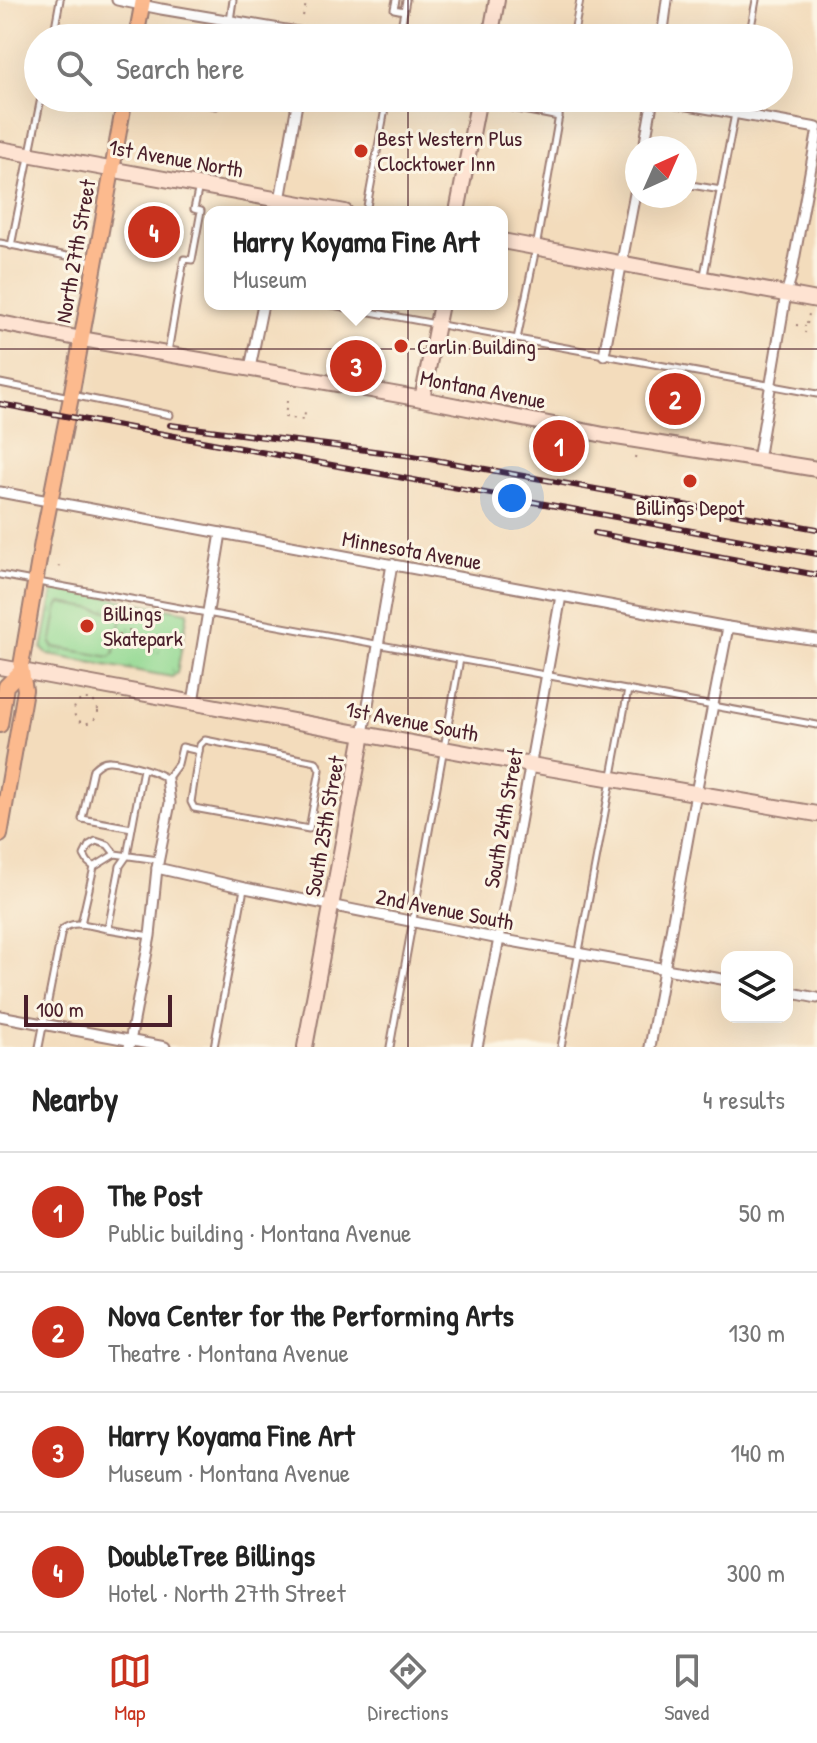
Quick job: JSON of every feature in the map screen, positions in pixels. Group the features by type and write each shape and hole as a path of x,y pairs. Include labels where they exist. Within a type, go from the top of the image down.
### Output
{"main road":[{"path":"493,24 497,0"},
{"path":"138,24 142,2"},
{"name":"North 27th Street","path":"21,671 122,112"},
{"path":"458,206 476,112"},
{"name":"1st Avenue North","path":"0,149 199,185 279,206"},
{"path":"508,242 786,294 813,307"},
{"path":"422,399 440,310"},
{"name":"Montana Avenue","path":"0,323 600,434 817,469"},
{"name":"1st Avenue South","path":"0,667 531,765 817,814"},
{"path":"0,725 6,686 21,671"},
{"path":"0,835 25,690 21,671"},
{"name":"South 25th Street","path":"305,1047 363,734"}],"street":[{"path":"117,0 142,2 247,24"},
{"path":"664,24 667,0"},
{"path":"279,206 296,112"},
{"path":"646,136 650,112"},
{"path":"729,112 817,128"},
{"path":"758,460 817,134"},
{"path":"604,355 632,208"},
{"path":"250,368 262,310"},
{"name":"Minnesota Avenue","path":"0,492 728,627 817,640"},
{"path":"193,702 221,533"},
{"name":"South 25th Street","path":"363,734 392,564"},
{"name":"South 24th Street","path":"477,1047 561,596"},
{"path":"650,1047 728,627"},
{"path":"130,1044 170,803 167,779"},
{"name":"2nd Avenue South","path":"158,864 245,888 499,939 721,979"},
{"path":"793,993 817,998"},
{"path":"0,1016 130,1044 165,1047"}],"lane":[{"path":"56,24 60,0"},
{"path":"232,24 233,0"},
{"path":"396,0 394,9 404,11"},
{"path":"402,24 406,0"},
{"path":"576,24 580,0"},
{"path":"752,24 756,0"},
{"path":"11,246 38,112"},
{"path":"367,206 384,112"},
{"path":"535,112 559,117"},
{"path":"517,339 560,112"},
{"path":"703,280 735,113"},
{"path":"168,353 184,259 192,260 201,211 194,209 199,185"},
{"path":"697,186 721,190"},
{"path":"0,243 95,261"},
{"path":"369,310 817,394"},
{"path":"0,383 70,401 170,415"},
{"path":"0,575 817,725"},
{"path":"390,1047 460,659"},
{"path":"561,1047 628,690"},
{"path":"205,740 316,762 320,770 309,829 194,808 191,802 199,751 205,740"},
{"path":"132,828 82,819 93,769 108,760 160,773 167,779 178,764 182,747 199,751"},
{"path":"108,929 120,866 127,856 143,769"},
{"path":"94,867 84,855 92,842 104,842 115,854"},
{"path":"81,924 94,867 115,854 158,864"},
{"path":"214,1047 245,888"},
{"path":"39,1047 62,930 69,924 81,924 150,936"}],"path":[{"path":"303,16 306,4"},
{"path":"805,333 813,307"},
{"path":"796,325 806,326"},
{"path":"287,401 285,417 300,419 303,413"},
{"path":"574,450 575,442"},
{"path":"635,458 636,453"},
{"path":"118,635 128,637 135,600"},
{"path":"89,699 96,703 99,710 94,721 87,724 76,718 75,707 80,700 89,699"}],"green space":[{"path":"54,587 188,612 177,673 172,677 49,655 42,649"},
{"name":"Billings Skatepark","path":"61,603 118,613 122,618 114,654 110,657 54,647 51,644"}],"railway":[{"path":"0,404 817,554"},
{"path":"170,425 413,456 817,529"},
{"path":"595,533 817,575"}],"place":[{"name":"Best Western Plus Clocktower Inn","path":"361,151"},
{"name":"DoubleTree Billings","path":"154,232"},
{"name":"Carlin Building","path":"401,346"},
{"name":"Harry Koyama Fine Art","path":"356,366"},
{"name":"Nova Center for the Performing Arts","path":"675,399"},
{"name":"The Post","path":"559,446"},
{"name":"Billings Depot","path":"690,481"},
{"name":"Billings Skatepark","path":"87,626"}]}
